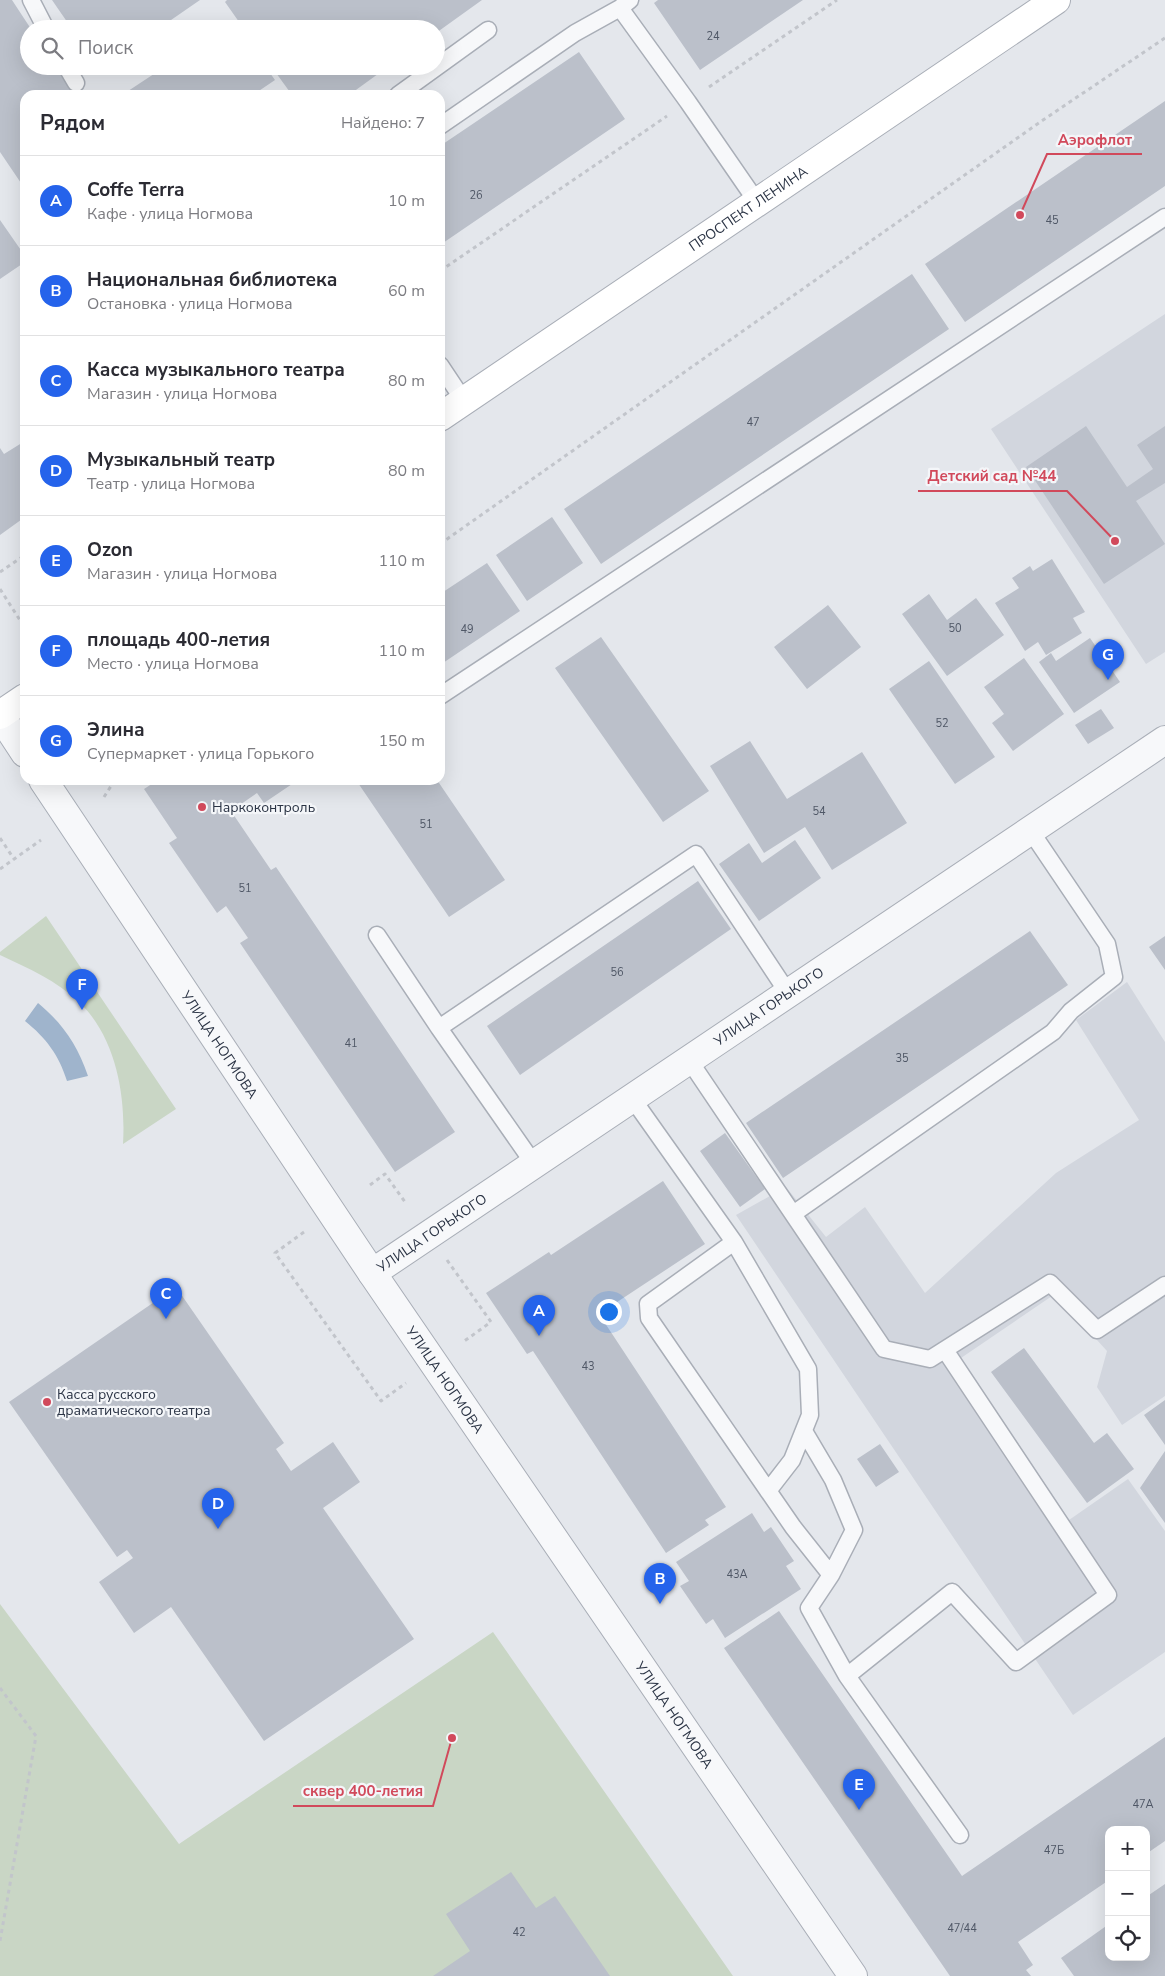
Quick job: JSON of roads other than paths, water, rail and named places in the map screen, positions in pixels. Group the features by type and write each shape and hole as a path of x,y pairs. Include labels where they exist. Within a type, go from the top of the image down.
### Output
{"main road":[{"name":"ПРОСПЕКТ ЛЕНИНА","path":"445,414 1056,0"},
{"path":"0,715 20,701"}],"street":[{"path":"0,715 20,745"},
{"name":"УЛИЦА ГОРЬКОГО","path":"372,1273 1165,740"},
{"name":"УЛИЦА НОГМОВА","path":"46,785 372,1273 853,1976"}],"lane":[{"path":"31,0 41,20"},
{"path":"445,123 575,33 625,4 688,102 757,202"},
{"path":"445,61 488,30"},
{"path":"71,75 76,84"},
{"path":"405,90 426,75"},
{"path":"445,693 1165,218"},
{"path":"445,373 464,401"},
{"path":"793,1214 1053,1032 1071,1012 1114,977 1107,944 1030,830"},
{"path":"439,1028 696,854 788,993"},
{"path":"377,935 534,1164"},
{"path":"689,1060 884,1349 930,1359 1050,1283 1097,1330 1165,1285"},
{"path":"632,1098 734,1242 808,1369 810,1415 792,1460 768,1491"},
{"path":"734,1242 648,1304 649,1318 793,1527 831,1575"},
{"path":"847,1676 952,1592 1016,1662 1108,1595 946,1350"},
{"path":"804,1431 833,1480 854,1530 831,1575 808,1608 847,1676 960,1834"}],"water":[{"path":"38,1003 68,1035 79,1054 88,1076 67,1081 56,1055 39,1034 25,1021"}],"place":[{"name":"Аэрофлот","path":"1020,215"},
{"name":"Детский сад №44","path":"1115,541"},
{"name":"Элина","path":"1108,680"},
{"name":"Наркоконтроль","path":"202,807"},
{"name":"площадь 400-летия","path":"82,1010"},
{"name":"Касса музыкального театра","path":"166,1319"},
{"name":"Coffe Terra","path":"539,1336"},
{"name":"Касса русского драматического театра","path":"47,1402"},
{"name":"Музыкальный театр","path":"218,1529"},
{"name":"Национальная библиотека","path":"660,1604"},
{"name":"сквер 400-летия","path":"452,1738"},
{"name":"Ozon","path":"859,1810"}]}
